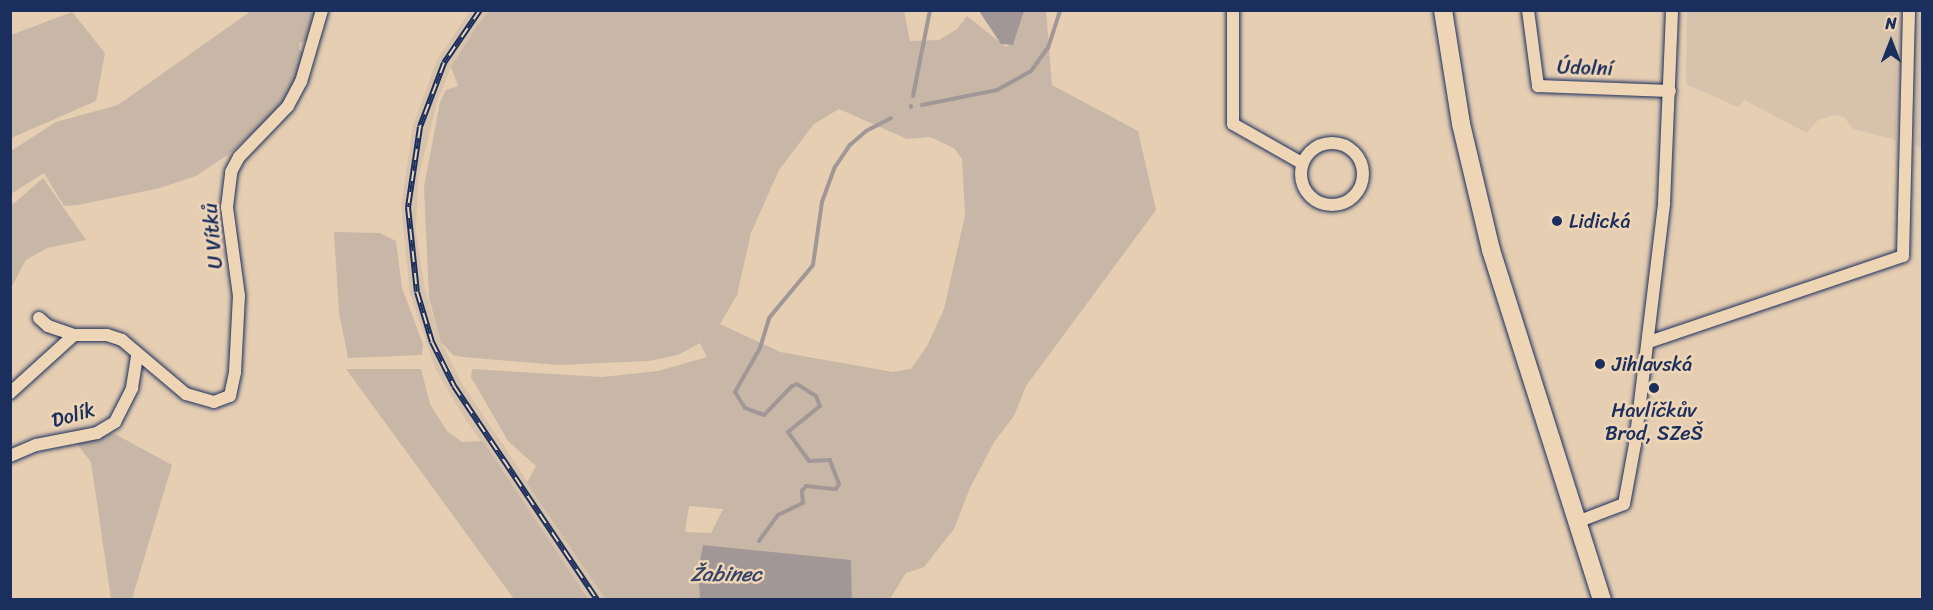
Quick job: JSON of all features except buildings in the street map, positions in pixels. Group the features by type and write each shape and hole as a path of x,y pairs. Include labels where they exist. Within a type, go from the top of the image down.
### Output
{"main road":[{"path":"1443,10 1461,123 1491,250 1602,600"}],"street":[{"name":"U Vítků","path":"138,357 186,394 214,402 230,396 239,328 239,296 227,207 231,172 239,157 288,106 300,82 322,10"},
{"path":"1233,10 1233,124 1300,162"},
{"name":"Údolní","path":"1528,10 1538,86 1670,91"},
{"path":"1577,522 1624,504 1649,342 1664,203 1672,10"},
{"path":"1649,342 1897,260 1905,249 1903,197 1909,10"},
{"path":"1317,144 1346,148 1364,171 1361,189 1340,205 1322,202 1305,188 1299,172 1300,162 1317,144"},
{"path":"39,318 48,326 74,335 113,336 126,342 138,357"},
{"path":"10,393 74,335"},
{"name":"Dolík","path":"10,456 36,445 97,433 115,422 132,388 138,357"}],"shaded area":[{"path":"1046,10 1052,85 1138,131 1156,210 1026,386 1014,416 994,442 970,488 954,529 924,567 906,573 890,599 852,599 851,561 703,545 698,570 700,599 606,600 527,483 536,466 508,441 471,377 472,369 602,377 658,371 707,357 700,343 678,355 648,361 558,365 463,357 453,355 441,342 429,298 424,187 440,102 446,90 458,86 451,67 479,23 490,11 904,11 910,41 939,40 957,29 967,16 1006,47 1014,42 1023,11","holes":["839,109 907,139 930,137 954,148 962,159 965,215 944,309 927,346 911,369 893,372 780,352 720,324 737,295 751,233 779,170 814,124","689,506 723,509 711,533 685,532"]},
{"path":"251,11 318,11 309,40 299,43 299,50 305,53 287,103 229,154 196,176 160,188 78,205 64,206 44,173 11,194 11,151 56,122 118,105"},
{"path":"470,11 490,11 451,67 437,102 418,180 416,231 425,290 440,339 461,382 606,599 588,599 462,414 435,368 410,293 401,206 413,125 437,60"},
{"path":"1687,11 1897,11 1896,140 1853,129 1844,117 1836,115 1818,120 1807,133 1744,100 1738,107 1686,84"},
{"path":"72,12 105,53 96,101 11,138 11,35"},
{"path":"1922,15 1922,151 1915,143 1919,18"},
{"path":"43,178 86,240 47,248 26,260 11,288 11,206"},
{"path":"334,232 380,233 396,241 402,288 423,344 422,355 348,358 339,313"},
{"path":"346,369 421,369 430,404 447,431 462,442 483,441 588,599 514,599"},
{"path":"115,434 172,465 132,599 111,599 91,462 70,435"}],"water":[{"path":"979,11 1024,11 1013,45 1001,44"},
{"name":"Žabinec","path":"703,545 851,560 852,599 700,599 698,570"}],"waterway":[{"path":"913,96 930,10"},
{"name":"Žabinec","path":"922,105 997,90 1031,71 1048,48 1060,10"},
{"name":"Žabinec","path":"759,541 778,515 803,503 802,491 806,486 836,489 839,484 830,460 809,461 788,432 820,406 816,396 797,384 792,386 764,415 745,408 735,392 760,348 769,318 813,265 822,202 835,167 850,145 866,131 891,118"}],"railway":[{"path":"480,10 444,63 420,127 408,207 417,292 432,342 454,386 597,600"}],"place":[{"name":"Lidická","path":"1557,221"},
{"name":"Jihlavská","path":"1600,364"},
{"name":"Havlíčkův Brod, SZeŠ","path":"1654,388"}]}
